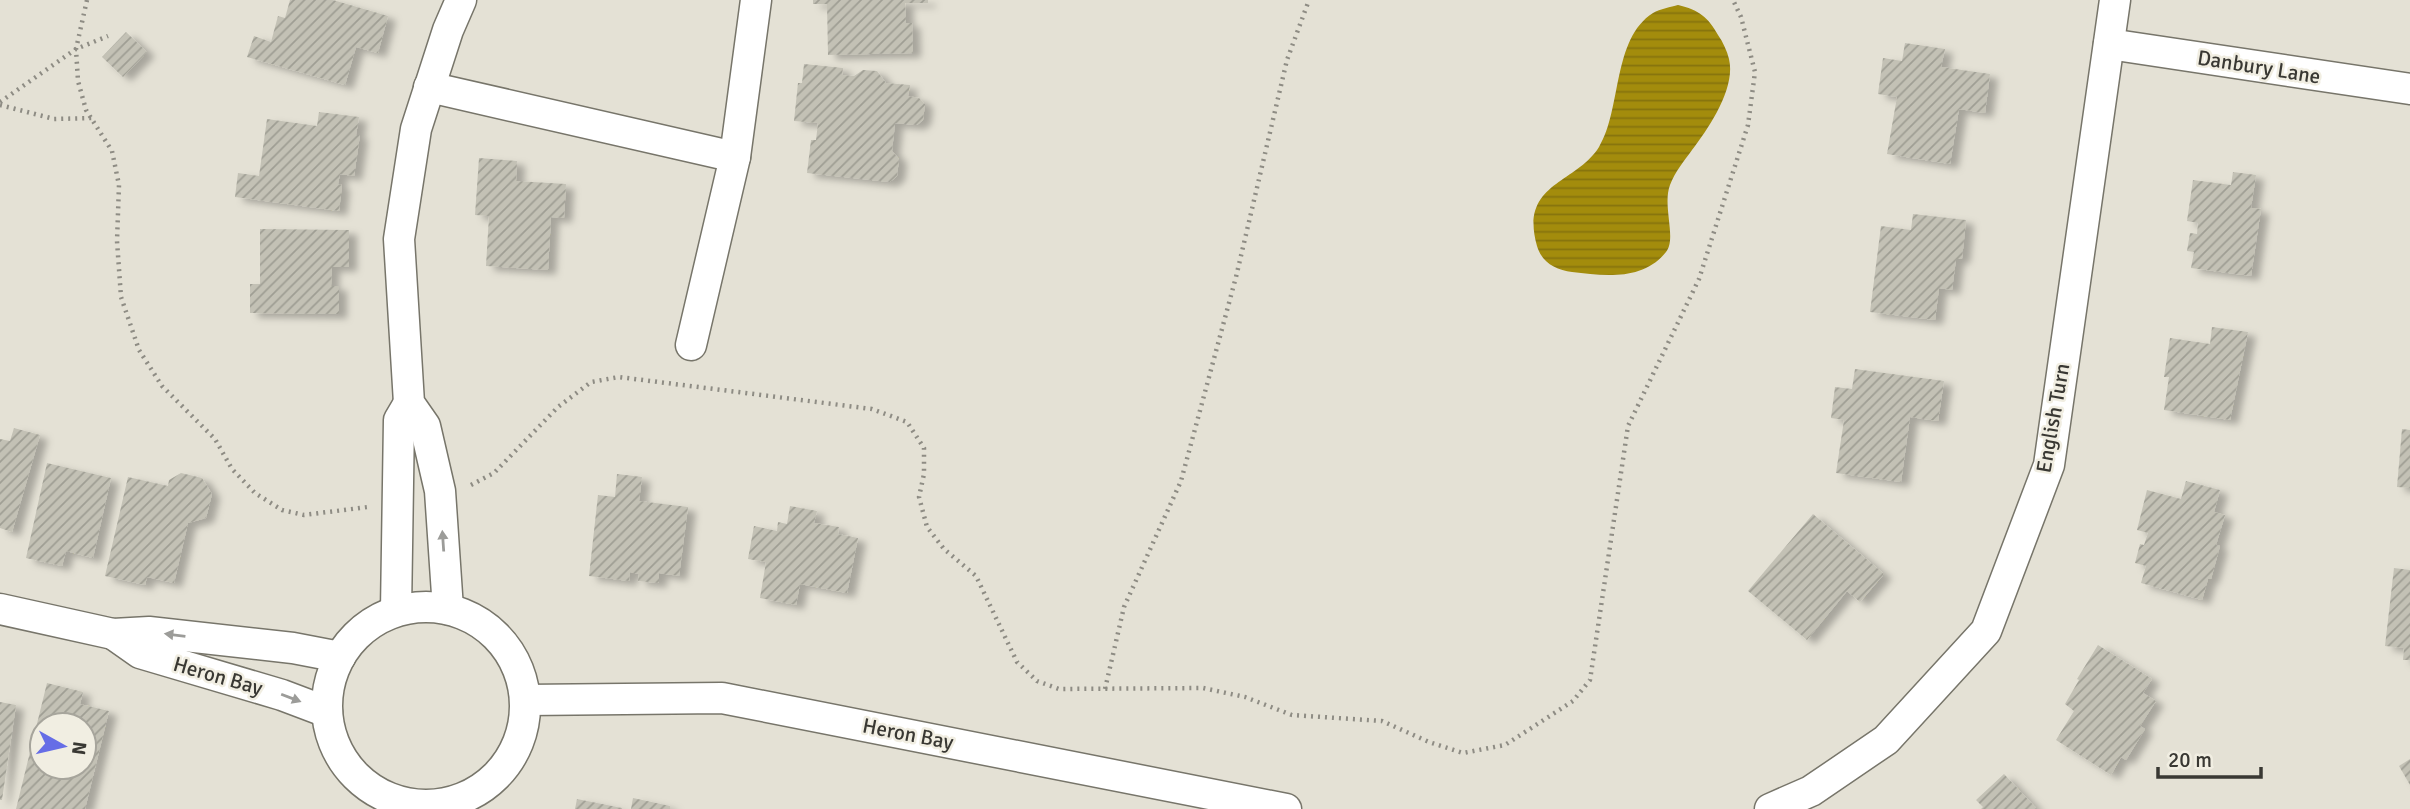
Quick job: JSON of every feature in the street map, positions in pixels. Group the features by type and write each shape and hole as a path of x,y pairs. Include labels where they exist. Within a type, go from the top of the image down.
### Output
{"street":[{"path":"448,609 440,495 425,426 409,403 399,239 416,129 448,30 461,0"},
{"path":"691,345 735,157 756,0"},
{"name":"English Turn","path":"1770,809 1811,791 1886,740 1986,631 2049,465 2115,0"},
{"name":"Danbury Lane","path":"2109,44 2410,89"},
{"path":"429,87 735,157"},
{"path":"396,611 399,420 409,403"},
{"path":"399,498 440,495"},
{"path":"422,607 448,609 478,621 502,641 519,669 526,700 523,731 511,759 491,782 466,798 436,807 404,804 374,792 350,771 334,743 327,712 329,684 340,657 354,637 373,622 396,611 422,607"},
{"name":"Heron Bay","path":"0,609 113,634 149,632 293,648 340,657"},
{"name":"Heron Bay","path":"113,634 140,653 282,695 327,712"},
{"path":"222,677 227,642"},
{"name":"Heron Bay","path":"526,700 722,698 1286,809"}],"path":[{"path":"87,0 76,49 78,81 86,110 112,151 119,185 117,241 121,297 139,350 162,386 215,439 232,469 255,493 282,510 304,515 399,498"},
{"path":"1105,689 1124,607 1181,481 1237,276 1287,60 1309,0"},
{"path":"440,495 450,496 494,473 558,407 591,382 619,377 872,409 907,422 924,448 924,474 919,496 927,527 944,549 976,576 1017,662 1037,681 1059,690 1203,688 1245,697 1292,715 1382,720 1429,742 1463,753 1505,745 1573,701 1590,680 1628,426 1699,279 1748,125 1755,72 1741,17 1733,0"},
{"path":"0,104 76,49 108,36"},
{"path":"0,104 54,119 92,118"}],"shaded area":[{"path":"1678,5 1692,9 1710,23 1726,50 1730,70 1729,82 1720,107 1670,185 1669,246 1657,261 1635,272 1597,275 1555,267 1542,257 1537,246 1534,225 1536,209 1553,187 1589,159 1599,147 1611,114 1624,57 1630,40 1640,25 1653,13"}],"building":[{"path":"290,0 333,0 388,16 378,53 356,47 345,85 247,57 254,36 271,42 278,16 285,18"},
{"path":"813,0 928,0 928,3 905,3 906,23 912,23 913,53 828,55 827,4 813,4"},
{"path":"126,32 147,52 123,77 102,57"},
{"path":"1905,43 1945,49 1941,67 1990,74 1985,113 1959,109 1950,164 1887,154 1897,97 1878,94 1883,58 1902,61"},
{"path":"804,64 843,68 842,75 854,76 863,70 877,71 886,83 910,85 908,96 919,98 925,104 923,120 917,125 895,123 892,151 899,159 897,176 890,182 807,173 811,140 816,140 818,123 794,121 798,83 802,83"},
{"path":"319,112 359,117 356,135 360,135 354,176 340,174 338,184 342,185 339,211 235,197 238,173 259,176 267,119 317,126"},
{"path":"479,158 517,161 516,181 566,184 564,218 551,217 548,270 486,266 489,216 475,215"},
{"path":"2233,172 2256,175 2251,208 2261,209 2251,276 2191,268 2194,252 2187,251 2190,233 2197,234 2198,223 2187,221 2193,180 2231,185"},
{"path":"1913,214 1966,220 1962,259 1956,259 1952,290 1939,288 1935,320 1870,312 1881,226 1911,230"},
{"path":"260,229 349,230 349,267 332,267 331,286 339,286 339,314 250,313 250,284 260,284"},
{"path":"2212,327 2248,332 2230,420 2164,410 2169,377 2164,377 2170,338 2210,344"},
{"path":"1855,369 1944,381 1938,421 1910,417 1901,482 1836,473 1844,420 1831,418 1835,387 1852,389"},
{"path":"14,428 40,435 12,532 0,528 0,439 10,441"},
{"path":"2402,429 2410,430 2410,488 2397,487"},
{"path":"47,463 111,478 93,558 66,551 62,566 26,558"},
{"path":"181,473 202,478 212,494 206,518 188,523 174,583 147,577 145,585 105,576 128,477 168,486 169,480"},
{"path":"617,474 642,477 639,501 688,507 679,576 659,573 659,583 638,581 639,574 630,572 629,581 589,576 598,495 615,497"},
{"path":"2186,481 2220,490 2214,512 2225,515 2216,545 2220,546 2202,600 2141,583 2146,566 2135,563 2140,544 2144,545 2148,533 2137,530 2147,490 2181,499"},
{"path":"790,506 817,511 814,523 839,527 838,534 858,538 847,593 800,584 796,605 760,598 766,562 748,559 754,526 777,531 778,522 787,524"},
{"path":"1813,514 1884,574 1860,602 1847,591 1807,640 1748,591"},
{"path":"2394,568 2410,570 2410,660 2403,660 2404,648 2385,646"},
{"path":"2098,645 2152,679 2143,693 2156,701 2140,726 2145,729 2126,760 2121,757 2111,775 2056,740 2074,711 2065,704"},
{"path":"47,683 83,692 80,704 109,711 98,756 98,711 40,711"},
{"path":"0,702 16,705 2,800 0,800"},
{"path":"2410,759 2410,785 2399,766"},
{"path":"28,760 28,781 92,781 85,809 16,809"},
{"path":"2004,774 2037,809 1981,809 1983,807 1976,800"},
{"path":"633,798 670,806 670,809 631,809"},
{"path":"577,799 622,808 622,809 575,809"}]}
